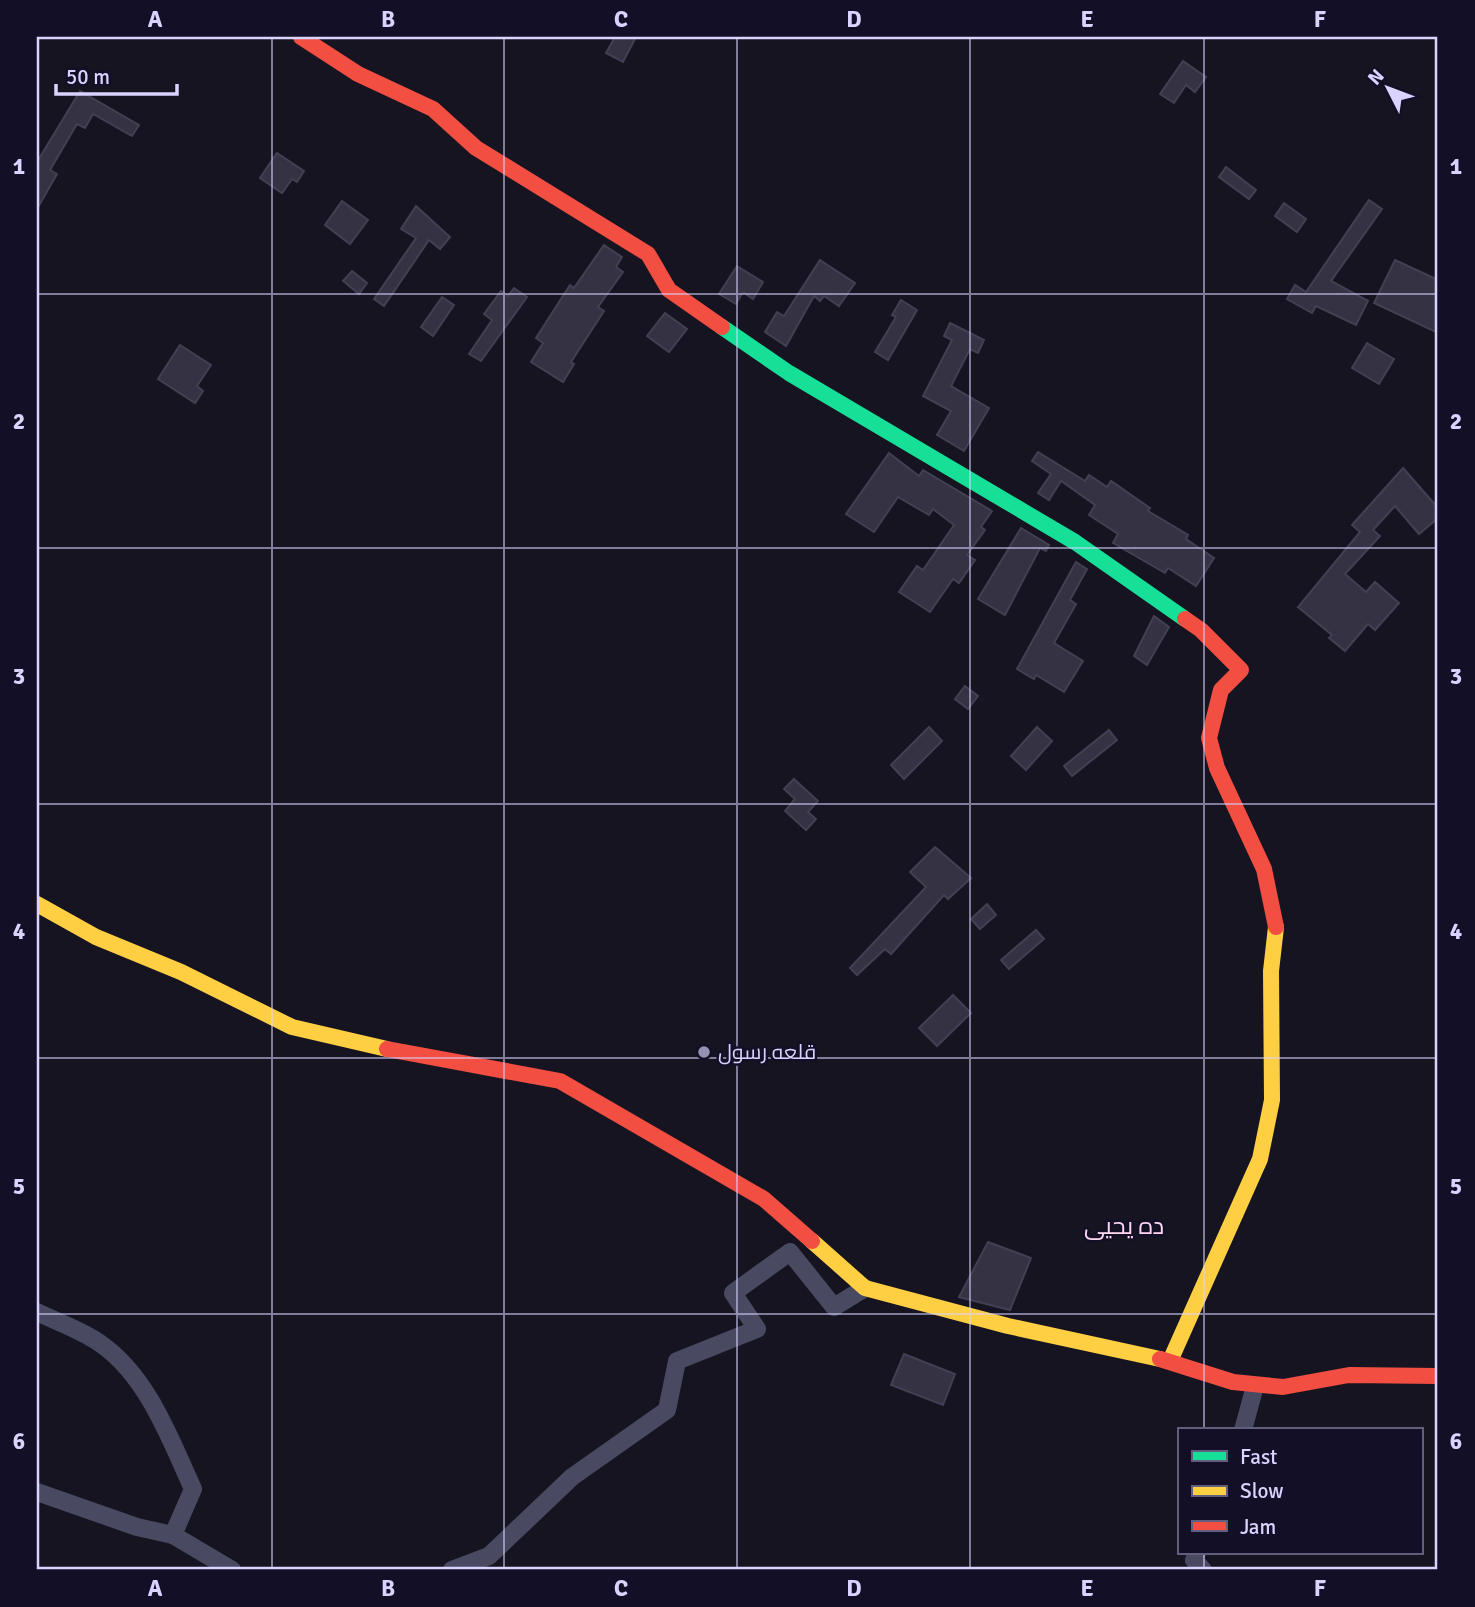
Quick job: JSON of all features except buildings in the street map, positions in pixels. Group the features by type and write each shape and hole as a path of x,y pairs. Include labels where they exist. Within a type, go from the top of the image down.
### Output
{"street":[{"path":"301,37 358,74 433,109 476,148 648,254 669,290 789,373 1076,542 1201,631 1241,670 1221,690 1209,738 1217,768 1264,869 1276,923 1271,971 1272,1100 1260,1159 1170,1362"},
{"path":"37,904 96,937 181,972 292,1027 402,1053 560,1081 764,1199 865,1288 1008,1326 1170,1362 1233,1382 1255,1386 1283,1387 1349,1375 1438,1376"},
{"path":"452,1570 489,1556 572,1477 667,1410 677,1361 757,1329 733,1293 790,1252 834,1307 865,1288"},
{"path":"37,1312 99,1342 126,1364 162,1422 193,1489 173,1535"},
{"path":"1244,1428 1255,1386"},
{"path":"37,1492 137,1527 173,1535 232,1570"},
{"path":"1197,1554 1194,1560 1203,1570"}],"traffic: fast":[{"path":"722,327 789,373 1075,542 1185,619"}],"traffic: slow":[{"path":"37,904 96,937 181,972 292,1027 387,1049"},
{"path":"1170,1361 1260,1159 1272,1100 1271,971 1276,927"},
{"path":"812,1241 865,1288 1008,1326 1160,1359"}],"traffic: jam":[{"path":"301,37 358,74 433,109 476,148 648,254 669,290 722,327"},
{"path":"1185,619 1201,630 1241,670 1221,690 1209,738 1217,768 1264,869 1276,927"},
{"path":"387,1049 560,1081 764,1199 812,1241"},
{"path":"1160,1359 1233,1382 1283,1387 1349,1375 1438,1376"}],"place":[{"name":"قلعه رسول","path":"704,1052"}],"district":[{"name":"ده یحیی","path":"1124,1226"}]}
